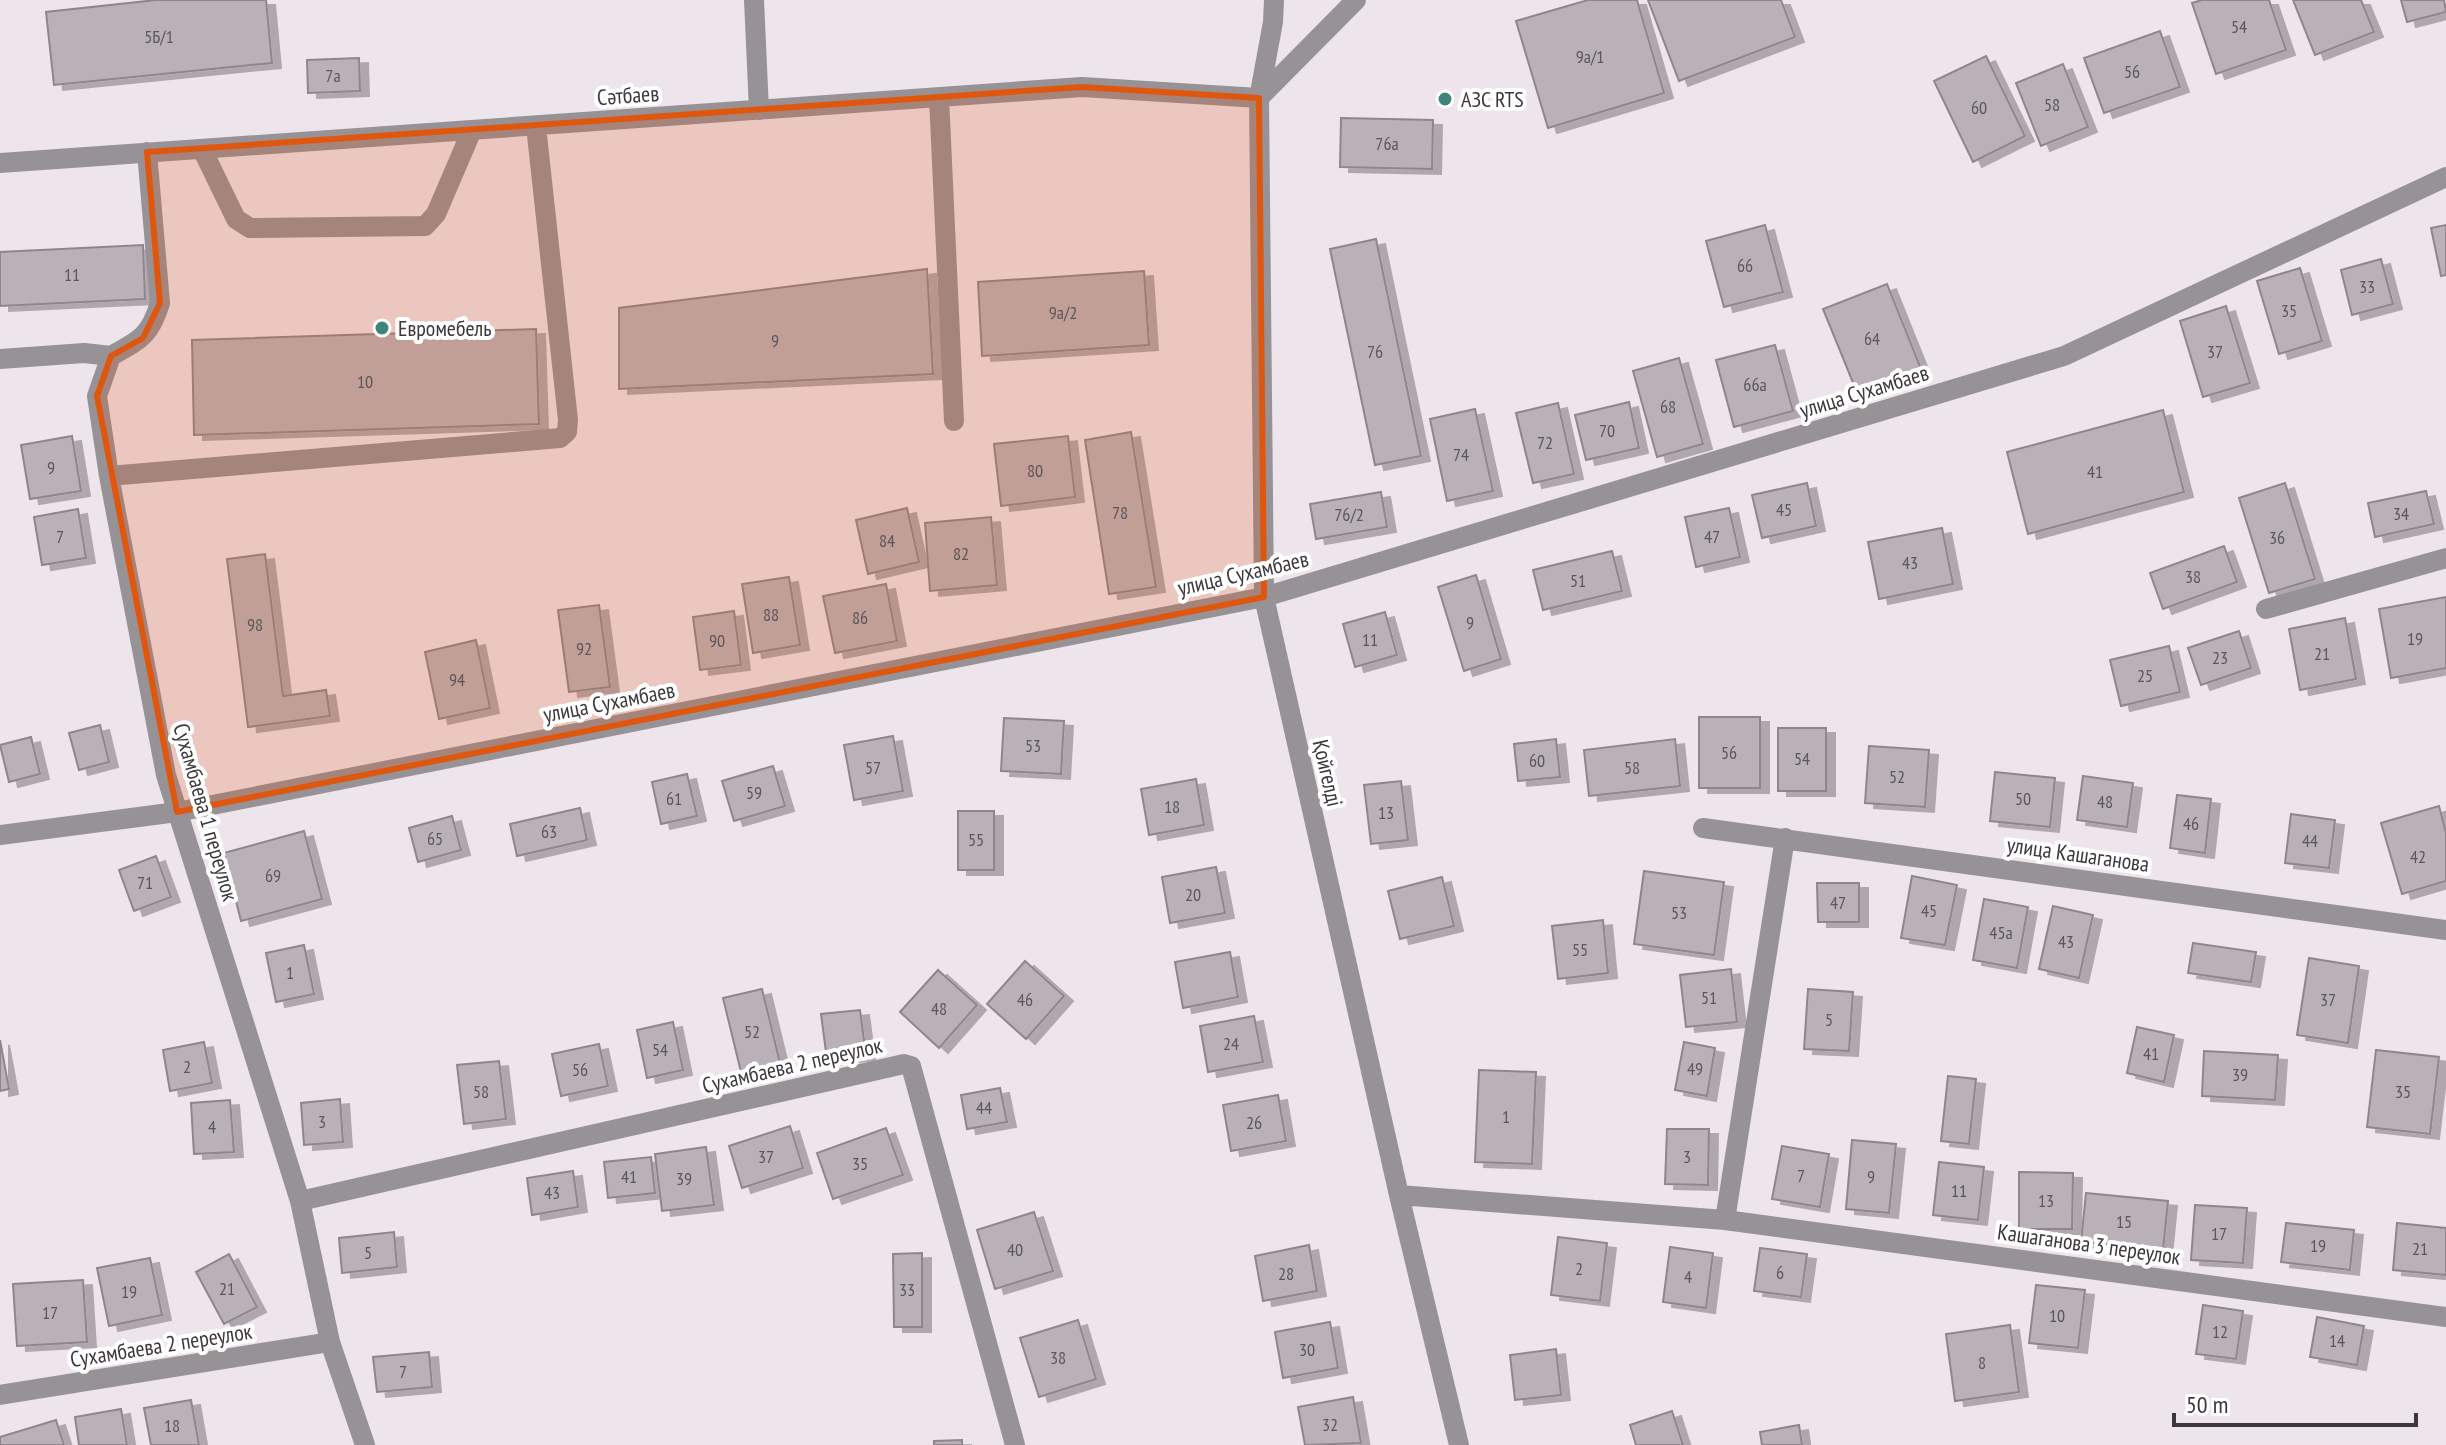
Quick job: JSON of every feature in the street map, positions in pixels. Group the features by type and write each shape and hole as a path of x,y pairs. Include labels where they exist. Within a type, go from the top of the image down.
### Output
{"street":[{"path":"754,0 759,110"},
{"name":"Қойгелді","path":"1274,0 1259,98 1264,597 1399,1195 1459,1445"},
{"path":"1273,22 1288,0"},
{"path":"1259,98 1356,0"},
{"name":"Сәтбаев","path":"0,163 1082,87 1259,98"},
{"path":"939,97 954,421"},
{"path":"109,476 560,438 567,432 567,405 536,126"},
{"path":"202,149 236,219 250,228 425,226 436,214 472,130"},
{"path":"0,359 84,353 111,356 143,338 154,324 160,303 147,152"},
{"name":"улица Сухамбаев","path":"0,835 177,812 1264,597 2064,356 2446,177"},
{"name":"Сухамбаева 1 переулок","path":"111,356 97,396 109,476 166,775 300,1201 330,1342 365,1445"},
{"path":"2266,609 2446,558"},
{"name":"улица Кашаганова","path":"1703,828 2446,930"},
{"path":"1725,1220 1785,838"},
{"name":"Сухамбаева 2 переулок","path":"300,1201 904,1064 911,1066 1015,1445"},
{"name":"Кашаганова 3 переулок","path":"1399,1195 1725,1220 2446,1317"},
{"name":"Сухамбаева 2 переулок","path":"0,1395 330,1342"}],"highlighted area":[{"path":"1082,87 1259,98 1264,597 177,812 97,396 111,356 143,338 160,303 147,152"}],"building":[{"path":"156,0 266,0 272,63 54,85 46,12"},
{"path":"1588,0 1637,0 1664,93 1548,128 1516,21"},
{"path":"1648,0 1781,0 1795,37 1679,81"},
{"path":"2202,0 2269,0 2286,50 2216,74 2192,3"},
{"path":"2293,0 2361,0 2374,32 2315,55"},
{"path":"2401,0 2444,0 2446,12 2407,22"},
{"path":"2160,31 2180,87 2104,113 2084,58"},
{"path":"1986,56 2025,136 1973,162 1934,81"},
{"path":"359,58 360,91 308,93 307,60"},
{"path":"2063,64 2088,127 2041,146 2016,83"},
{"path":"1341,118 1433,120 1432,169 1340,167"},
{"path":"1765,225 1783,292 1724,307 1706,241"},
{"path":"2446,225 2446,275 2441,276 2431,228"},
{"path":"1376,239 1421,456 1375,465 1330,249"},
{"path":"143,245 145,299 0,306 0,252"},
{"path":"2381,259 2393,304 2352,315 2341,270"},
{"path":"2300,268 2322,341 2279,354 2257,281"},
{"path":"927,269 933,374 619,389 619,308"},
{"path":"1144,271 1149,345 982,356 978,282"},
{"path":"1887,284 1921,369 1858,395 1823,309"},
{"path":"2226,306 2250,383 2203,397 2180,321"},
{"path":"536,329 539,424 194,435 192,340"},
{"path":"1775,345 1793,411 1734,427 1716,360"},
{"path":"1679,358 1703,444 1657,457 1633,371"},
{"path":"1629,402 1639,448 1586,460 1575,415"},
{"path":"1558,403 1574,474 1533,483 1516,413"},
{"path":"1475,409 1493,491 1447,501 1430,419"},
{"path":"2163,410 2184,492 2028,534 2007,452"},
{"path":"1131,432 1156,587 1109,594 1085,440"},
{"path":"72,436 81,491 30,499 21,445"},
{"path":"1068,436 1075,497 1001,506 994,444"},
{"path":"1807,483 1816,526 1762,538 1752,495"},
{"path":"2285,483 2315,579 2269,593 2239,498"},
{"path":"2426,491 2434,524 2375,537 2368,503"},
{"path":"1381,492 1387,527 1316,539 1310,504"},
{"path":"907,508 919,562 868,574 856,520"},
{"path":"1729,508 1740,557 1696,567 1685,517"},
{"path":"78,509 86,558 42,565 34,517"},
{"path":"991,517 997,585 930,591 925,523"},
{"path":"1942,528 1953,584 1879,599 1868,542"},
{"path":"2224,546 2237,582 2163,609 2150,573"},
{"path":"1612,551 1622,591 1543,610 1533,570"},
{"path":"265,554 283,696 326,690 330,716 248,727 227,559"},
{"path":"1476,575 1501,659 1464,671 1438,587"},
{"path":"789,577 800,645 753,653 742,584"},
{"path":"886,584 897,641 835,653 823,596"},
{"path":"2446,597 2446,668 2391,678 2379,609"},
{"path":"599,605 610,687 569,692 558,610"},
{"path":"734,611 741,665 700,670 693,617"},
{"path":"1385,612 1397,655 1355,667 1343,624"},
{"path":"2345,618 2356,679 2300,690 2289,629"},
{"path":"2239,631 2251,668 2201,685 2188,648"},
{"path":"476,640 490,708 439,719 425,652"},
{"path":"2169,646 2180,692 2121,706 2110,660"},
{"path":"1699,717 1760,717 1760,788 1699,788"},
{"path":"1004,718 1064,721 1061,774 1001,771"},
{"path":"100,725 109,762 79,770 69,733"},
{"path":"1778,728 1826,728 1826,791 1778,791"},
{"path":"893,736 903,791 854,800 844,745"},
{"path":"31,737 40,774 9,782 0,745"},
{"path":"1556,739 1560,777 1518,781 1514,744"},
{"path":"1675,739 1680,786 1589,796 1584,750"},
{"path":"1869,746 1929,750 1925,807 1865,803"},
{"path":"773,766 785,806 734,821 722,781"},
{"path":"1995,772 2055,778 2050,827 1990,821"},
{"path":"687,774 697,816 661,824 652,782"},
{"path":"2083,776 2133,783 2127,827 2077,820"},
{"path":"1196,779 1204,825 1149,835 1141,789"},
{"path":"1401,781 1408,840 1371,844 1364,785"},
{"path":"2177,795 2211,799 2205,853 2170,848"},
{"path":"2439,806 2446,833 2446,881 2402,894 2381,823"},
{"path":"580,808 587,840 517,856 510,824"},
{"path":"958,811 994,811 994,870 958,870"},
{"path":"2291,814 2335,820 2329,868 2285,863"},
{"path":"452,816 461,850 418,862 409,828"},
{"path":"304,831 322,899 241,921 224,853"},
{"path":"156,856 171,897 134,911 119,870"},
{"path":"1216,867 1225,913 1170,923 1162,877"},
{"path":"1644,871 1724,882 1714,955 1634,944"},
{"path":"1912,876 1957,885 1945,945 1901,938"},
{"path":"1442,877 1454,926 1400,939 1388,891"},
{"path":"1817,883 1859,883 1859,922 1818,922"},
{"path":"1984,899 2028,907 2017,968 1973,960"},
{"path":"2053,906 2093,915 2079,978 2039,969"},
{"path":"1603,920 1608,973 1558,979 1552,926"},
{"path":"2193,943 2256,952 2251,982 2188,973"},
{"path":"304,945 314,994 276,1002 266,953"},
{"path":"1230,952 1238,997 1183,1008 1175,962"},
{"path":"2309,958 2359,966 2348,1043 2297,1035"},
{"path":"1025,961 1064,996 1026,1039 987,1004"},
{"path":"1731,969 1737,1022 1686,1027 1680,975"},
{"path":"938,970 977,1005 939,1048 900,1012"},
{"path":"762,989 781,1067 742,1076 723,998"},
{"path":"1808,989 1853,992 1849,1051 1804,1049"},
{"path":"860,1010 866,1055 827,1060 821,1014"},
{"path":"1254,1016 1263,1062 1208,1072 1200,1026"},
{"path":"673,1022 683,1070 647,1078 637,1030"},
{"path":"2137,1027 2174,1035 2164,1082 2127,1073"},
{"path":"0,1040 9,1089 0,1091"},
{"path":"204,1042 212,1083 170,1091 163,1050"},
{"path":"1684,1042 1715,1048 1707,1096 1675,1090"},
{"path":"599,1044 608,1086 561,1096 552,1054"},
{"path":"2376,1050 2439,1057 2430,1134 2367,1127"},
{"path":"2204,1051 2278,1055 2275,1100 2202,1096"},
{"path":"499,1061 506,1119 464,1124 457,1065"},
{"path":"1479,1070 1536,1072 1532,1164 1475,1162"},
{"path":"1948,1076 1976,1079 1969,1144 1941,1141"},
{"path":"1000,1088 1007,1122 967,1129 961,1095"},
{"path":"1278,1095 1286,1141 1231,1151 1223,1105"},
{"path":"340,1099 343,1142 304,1145 301,1103"},
{"path":"230,1100 234,1152 194,1154 191,1103"},
{"path":"790,1126 803,1168 742,1188 729,1146"},
{"path":"886,1128 903,1175 833,1199 817,1153"},
{"path":"1667,1129 1709,1129 1708,1185 1665,1184"},
{"path":"1852,1140 1896,1144 1889,1213 1846,1209"},
{"path":"1782,1146 1829,1154 1820,1207 1772,1199"},
{"path":"706,1147 714,1205 662,1211 655,1154"},
{"path":"651,1157 655,1193 608,1198 604,1162"},
{"path":"1939,1162 1984,1167 1978,1220 1933,1215"},
{"path":"573,1171 578,1207 532,1215 527,1178"},
{"path":"2019,1172 2073,1173 2072,1229 2019,1229"},
{"path":"2086,1193 2168,1201 2163,1250 2081,1242"},
{"path":"2195,1205 2247,1208 2243,1263 2191,1260"},
{"path":"1034,1212 1053,1271 995,1289 977,1230"},
{"path":"2286,1223 2354,1230 2350,1270 2281,1262"},
{"path":"2397,1223 2446,1228 2446,1275 2393,1270"},
{"path":"394,1232 397,1267 342,1273 339,1238"},
{"path":"1558,1237 1607,1243 1600,1301 1551,1295"},
{"path":"1309,1245 1317,1291 1263,1301 1255,1256"},
{"path":"1670,1247 1713,1253 1706,1308 1663,1302"},
{"path":"1760,1248 1807,1254 1801,1297 1754,1291"},
{"path":"922,1253 922,1327 894,1327 893,1254"},
{"path":"229,1254 257,1307 224,1324 196,1272"},
{"path":"150,1258 162,1315 109,1326 97,1268"},
{"path":"83,1280 87,1342 17,1346 13,1284"},
{"path":"2036,1285 2085,1290 2078,1348 2029,1343"},
{"path":"2203,1305 2243,1311 2236,1359 2196,1354"},
{"path":"2317,1317 2364,1326 2357,1365 2310,1357"},
{"path":"1078,1320 1096,1379 1039,1397 1020,1338"},
{"path":"1330,1322 1338,1368 1283,1378 1275,1332"},
{"path":"2010,1325 2019,1392 1955,1401 1946,1334"},
{"path":"1556,1349 1561,1395 1515,1400 1510,1355"},
{"path":"429,1352 432,1387 377,1392 373,1357"},
{"path":"1353,1397 1361,1443 1305,1445 1298,1407"},
{"path":"191,1400 199,1445 151,1445 144,1408"},
{"path":"121,1409 127,1445 79,1445 75,1417"},
{"path":"1672,1411 1683,1445 1636,1445 1630,1425"},
{"path":"56,1420 64,1445 0,1445 0,1437"},
{"path":"1799,1425 1802,1445 1762,1445 1760,1432"},
{"path":"962,1440 962,1445 934,1445 934,1441"}],"place":[{"name":"АЗС RTS","path":"1445,99"},
{"name":"Евромебель","path":"382,328"}]}
